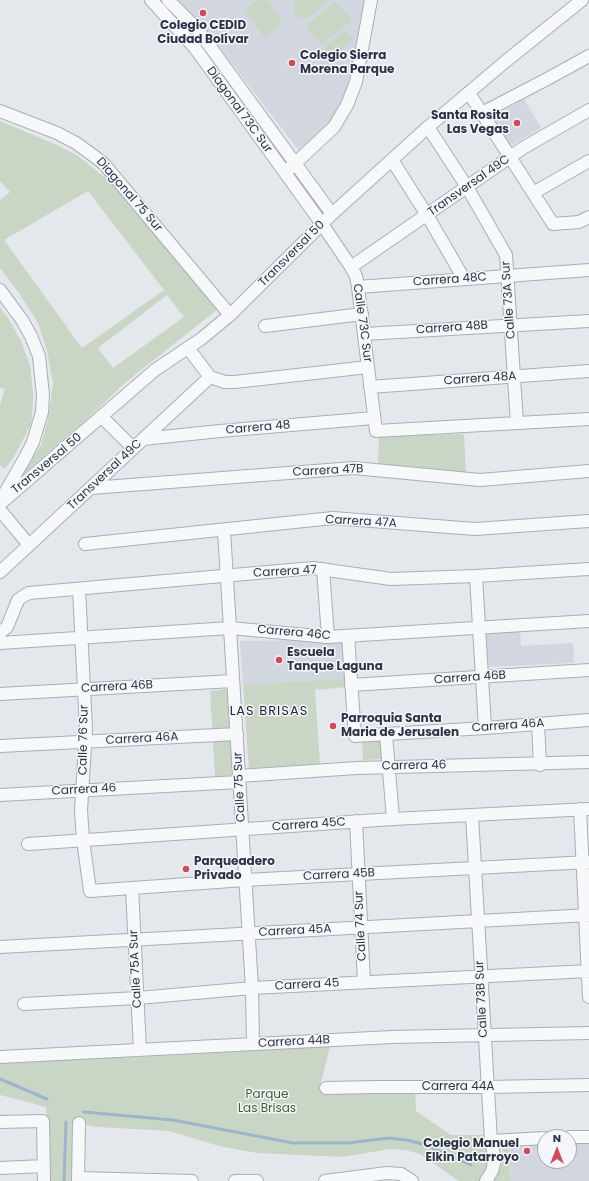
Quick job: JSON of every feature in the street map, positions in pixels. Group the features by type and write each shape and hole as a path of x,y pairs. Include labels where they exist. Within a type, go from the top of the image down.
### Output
{"street":[{"name":"Diagonal 73C Sur","path":"152,0 195,48 322,224"},
{"name":"Diagonal 73C Sur","path":"168,0 198,30 332,214"},
{"path":"284,173 334,126 347,105 356,82 371,0"},
{"name":"Transversal 50","path":"0,503 155,370 188,348 230,315 332,214 428,127 506,61 582,0"},
{"path":"482,113 589,56"},
{"path":"469,93 553,224 579,222 589,217"},
{"name":"Transversal 49C","path":"351,267 510,157 589,110"},
{"name":"Diagonal 75 Sur","path":"0,111 57,133 76,143 98,159 109,170 230,315"},
{"name":"Calle 73A Sur","path":"428,127 467,187 506,255 517,423"},
{"path":"392,160 427,215 464,279"},
{"path":"533,193 589,161"},
{"name":"Calle 73C Sur","path":"322,224 356,276 376,431 517,423"},
{"name":"Carrera 48C","path":"358,287 589,270"},
{"path":"0,503 33,442 42,412 43,395 36,349 22,320 2,292"},
{"path":"265,326 362,314"},
{"name":"Carrera 48B","path":"364,334 511,324 589,321"},
{"path":"188,348 210,377 218,381 235,382 368,367"},
{"name":"Carrera 48A","path":"370,387 589,371"},
{"name":"Transversal 49C","path":"0,572 210,377"},
{"path":"102,417 133,448"},
{"name":"Carrera 48","path":"143,439 374,418"},
{"path":"517,423 589,419"},
{"name":"Carrera 47B","path":"91,488 354,468 480,480 589,472"},
{"path":"0,510 29,545"},
{"name":"Carrera 47A","path":"85,544 333,518 474,529 589,521"},
{"name":"Calle 75 Sur","path":"224,530 249,934 253,1044"},
{"name":"Carrera 47","path":"0,633 7,627 18,600 22,596 29,593 313,568 390,579 476,576 589,569"},
{"path":"323,569 328,637"},
{"path":"476,576 485,728"},
{"name":"Calle 76 Sur","path":"79,589 86,742 81,810 83,840 90,891"},
{"name":"Carrera 46C","path":"0,643 230,628 328,637 589,621"},
{"path":"348,636 351,686"},
{"name":"Carrera 46B","path":"351,686 589,670"},
{"name":"Carrera 46B","path":"0,694 234,681"},
{"name":"Carrera 46A","path":"351,686 354,736 589,720"},
{"path":"538,724 540,765"},
{"name":"Carrera 46A","path":"0,746 237,734"},
{"path":"386,734 393,819"},
{"name":"Carrera 46","path":"0,795 82,791 388,766 540,765 589,762"},
{"path":"584,809 589,997"},
{"name":"Carrera 45C","path":"28,844 393,819 584,809"},
{"name":"Calle 73B Sur","path":"472,815 491,1141 495,1159 494,1166 486,1181"},
{"name":"Calle 74 Sur","path":"356,822 364,982"},
{"name":"Carrera 45B","path":"90,891 245,880 586,862"},
{"name":"Calle 75A Sur","path":"132,888 140,1050"},
{"name":"Carrera 45A","path":"0,948 587,915"},
{"name":"Carrera 45","path":"24,1004 138,998 252,988 588,971"},
{"name":"Carrera 44B","path":"0,1057 484,1034 589,1033"},
{"name":"Carrera 44A","path":"326,1088 589,1085"},
{"path":"0,1122 42,1121 44,1181"},
{"path":"79,1123 78,1179 192,1181"},
{"path":"577,1138 589,1137"},
{"path":"491,1141 537,1138"},
{"path":"0,1168 44,1166"},
{"path":"325,1181 387,1173 401,1174 412,1181"},
{"path":"235,1181 257,1181"}],"shaded area":[{"name":"Colegio Sierra Morena Parque","path":"178,0 364,0 346,96 333,120 300,152 203,26"},
{"name":"Santa Rosita Las Vegas","path":"524,99 541,128 510,146 493,118"},
{"path":"520,628 521,646 573,643 574,663 486,667 484,630"},
{"name":"Escuela Tanque Laguna","path":"344,639 346,678 243,685 240,641"},
{"name":"Colegio Manuel Elkin Patarroyo","path":"589,1139 589,1181 510,1181 508,1142 537,1140 537,1169 577,1169 577,1140"}],"green space":[{"path":"258,0 267,0 283,24 264,37 245,9"},
{"path":"296,0 328,0 328,2 307,18 301,18 295,14 293,8"},
{"path":"335,1 352,20 322,45 306,26"},
{"path":"345,30 353,39 333,57 324,47"},
{"path":"0,121 57,145 78,156 108,180 218,309 126,382 85,421 20,477 41,445 49,415 53,383 47,350 38,323 19,293 0,268 0,200 10,192 0,181","holes":["88,191 164,290 82,348 4,240","167,295 184,317 113,368 98,348"]},
{"path":"0,308 8,318 21,341 30,366 33,392 31,424 15,455 5,469 0,465 0,405 5,389 0,388"},
{"path":"464,434 466,474 378,465 379,436"},
{"path":"346,678 347,687 315,690 320,764 249,769 243,685"},
{"path":"228,689 234,775 215,777 210,691"},
{"path":"380,738 382,759 363,760 362,739"},
{"name":"Parque Las Brisas","path":"330,1046 319,1091 415,1091 416,1111 451,1135 485,1135 491,1159 484,1175 479,1181 459,1181 420,1154 405,1150 390,1149 343,1157 257,1153 219,1146 169,1131 98,1127 73,1120 72,1181 48,1181 46,1107 0,1095 0,1054 25,1059 143,1057"},
{"path":"503,1142 508,1142 510,1181 493,1181 502,1162"}],"waterway":[{"path":"0,1079 47,1099"},
{"path":"84,1112 173,1120 293,1143 348,1143 389,1138 406,1140 423,1144 471,1165"},
{"path":"64,1181 66,1122"}],"place":[{"name":"Colegio CEDID Ciudad Bolívar","path":"203,13"},
{"name":"Colegio Sierra Morena Parque","path":"292,63"},
{"name":"Santa Rosita Las Vegas","path":"517,123"},
{"name":"Escuela Tanque Laguna","path":"279,660"},
{"name":"Parroquia Santa Maria de Jerusalen","path":"333,726"},
{"name":"Parqueadero Privado","path":"186,869"},
{"name":"Colegio Manuel Elkin Patarroyo","path":"527,1151"}],"district":[{"name":"LAS BRISAS","path":"269,712"}]}
